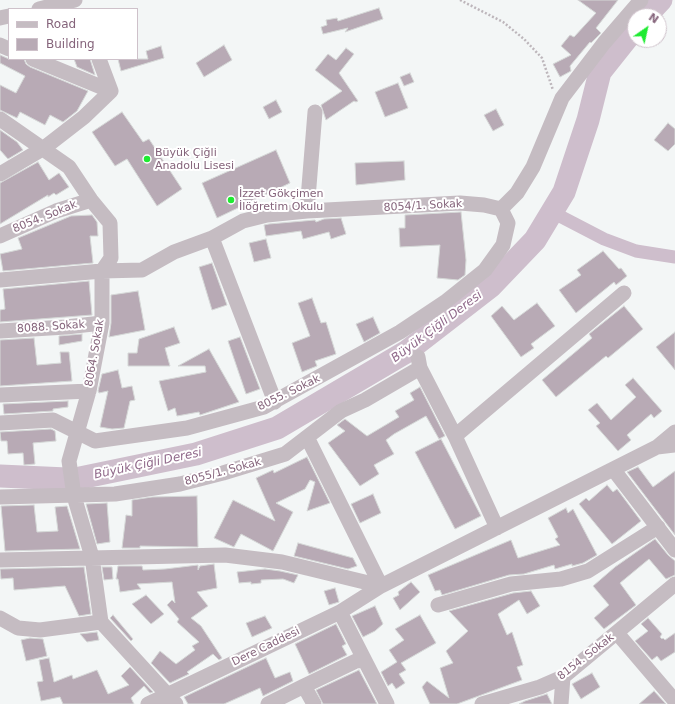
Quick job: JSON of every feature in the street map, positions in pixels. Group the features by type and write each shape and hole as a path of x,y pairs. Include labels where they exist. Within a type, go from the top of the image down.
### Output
{"street":[{"path":"43,8 76,0"},
{"path":"501,209 517,193 533,167 562,98 575,79 641,0"},
{"path":"35,60 111,91"},
{"path":"99,60 111,91"},
{"path":"0,174 44,148 84,117 111,91"},
{"path":"307,211 315,112"},
{"path":"1,120 44,148 69,167 91,200 110,223 112,258 102,272"},
{"name":"8054. Sokak","path":"0,236 56,212 91,200"},
{"name":"8054/1. Sokak","path":"0,280 142,270 174,252 212,238 243,221 267,215 307,211 460,203 484,205 501,209"},
{"name":"8055. Sokak","path":"0,423 54,420 95,441 187,428 264,407 400,332 445,302 485,270 503,245 508,223 501,209"},
{"path":"212,238 275,402"},
{"name":"8064. Sokak","path":"101,622 92,556 74,494 69,461 89,391 102,322 102,272"},
{"path":"497,528 455,436 624,293"},
{"name":"8088. Sokak","path":"0,331 66,327 102,322"},
{"name":"8055/1. Sokak","path":"0,497 130,492 180,484 223,473 284,454 341,411 365,400 419,362 455,436"},
{"path":"0,395 89,391"},
{"path":"657,447 675,432"},
{"path":"306,437 381,586"},
{"path":"657,447 675,445"},
{"name":"Dere Caddesi","path":"148,704 172,699 340,612 381,586 657,447"},
{"path":"613,468 675,550"},
{"path":"438,605 511,584 562,578 588,571 658,527"},
{"path":"0,560 92,556 225,555 282,562 381,586"},
{"name":"8154. Sokak","path":"482,704 540,687 563,678 675,584"},
{"path":"340,612 386,704"},
{"path":"0,618 18,628 40,630 101,622 172,699"},
{"path":"617,633 675,701"},
{"path":"268,704 356,661 364,660"},
{"path":"561,704 563,678"},
{"path":"304,686 314,704"}],"path":[{"path":"460,0 503,22 533,48 542,58 558,107"}],"building":[{"path":"578,0 618,0 596,28 601,33 591,43 590,42 570,66 571,71 560,77 553,64 571,55 561,46 570,35 574,37 596,13"},
{"path":"379,8 383,19 345,32 348,28 323,34 321,27 327,25 326,20 337,18 338,21"},
{"path":"224,45 232,60 204,77 196,63"},
{"path":"161,46 164,58 121,71 118,60 148,59 146,51"},
{"path":"346,48 354,54 339,73 358,101 354,101 326,120 321,105 342,91 315,70 328,54 336,60"},
{"path":"0,55 8,59 8,60 24,60 26,64 30,67 88,91 77,111 63,122 50,115 45,125 20,112 17,118 0,110 0,85 16,93 25,76 0,63"},
{"path":"74,60 90,60 95,75 77,67"},
{"path":"410,73 414,82 404,86 400,77"},
{"path":"398,83 408,108 385,117 375,92"},
{"path":"276,100 282,112 269,119 263,107"},
{"path":"496,109 504,125 493,131 484,115"},
{"name":"Büyük Çiğli Anadolu Lisesi","path":"122,112 143,142 149,139 182,189 157,206 127,159 115,166 92,132"},
{"path":"668,123 675,129 675,144 668,151 654,140"},
{"path":"0,130 17,142 23,150 8,159 0,150"},
{"name":"İzzet Gökçimen İlöğretim Okulu","path":"276,150 290,183 217,218 202,183"},
{"path":"404,161 405,180 356,185 355,163"},
{"path":"38,162 49,180 59,173 69,187 56,195 54,193 48,197 48,195 0,224 0,183"},
{"path":"461,212 466,260 465,275 458,280 437,278 440,245 400,247 399,228 405,228 405,215"},
{"path":"92,215 97,222 98,236 90,236 93,263 3,271 0,254 22,249 18,238 71,216"},
{"path":"341,218 346,234 331,239 329,232 303,239 301,231 266,236 264,225 315,220 316,222 324,219"},
{"path":"266,239 271,258 254,262 249,243"},
{"path":"603,251 619,269 621,268 627,276 616,285 614,282 576,313 559,290 581,275 577,270"},
{"path":"212,263 227,305 212,310 199,267"},
{"path":"89,281 92,315 0,322 0,310 5,309 3,289"},
{"path":"138,291 145,330 109,337 111,323 111,295"},
{"path":"312,298 321,323 326,322 336,354 315,361 317,366 302,372 292,343 310,336 298,303"},
{"path":"537,303 555,326 531,344 534,348 521,357 491,316 502,306 514,320"},
{"path":"624,306 643,329 608,358 606,356 556,397 542,380 592,338 589,334"},
{"path":"373,317 380,333 364,342 356,324"},
{"path":"174,327 180,343 165,348 170,366 128,366 128,353 137,353 139,339"},
{"path":"675,332 675,370 656,347"},
{"path":"82,334 82,341 59,345 59,336"},
{"path":"240,337 260,389 246,394 228,341"},
{"path":"34,338 37,365 61,363 60,352 69,352 72,381 0,386 0,340"},
{"path":"209,349 239,402 200,415 199,412 177,416 175,408 168,411 159,381 206,372 205,366 178,366"},
{"path":"118,370 122,388 132,386 135,400 130,401 124,428 112,429 100,427 108,391 99,393 98,391 102,374"},
{"path":"633,378 662,411 654,418 651,414 627,435 631,440 618,451 596,426 600,423 588,410 597,403 611,420 636,397 625,385"},
{"path":"420,387 445,436 439,439 426,416 394,434 386,440 394,454 374,465 379,474 360,486 328,443 345,431 337,425 345,419 367,436 399,417 395,411 414,400 410,393"},
{"path":"68,401 68,407 53,409 53,411 4,414 3,404"},
{"path":"51,429 55,431 56,441 33,443 35,464 24,465 23,453 8,454 7,441 1,441 0,432"},
{"path":"441,439 481,516 455,529 415,452"},
{"path":"307,457 330,503 307,511 315,482 310,480 305,489 276,503 293,512 273,551 241,534 234,547 214,538 233,500 275,521 256,478 273,470 274,473"},
{"path":"638,467 653,487 675,471 675,535 627,472"},
{"path":"607,485 613,492 617,489 641,521 612,544 579,504 586,498 589,501"},
{"path":"373,494 381,513 360,523 351,504"},
{"path":"197,496 198,547 140,546 140,548 122,548 126,515 132,516 132,500 152,497"},
{"path":"107,503 110,542 97,544 86,504"},
{"path":"34,505 37,532 58,531 55,507 67,506 80,549 5,551 1,506"},
{"path":"566,508 568,513 573,509 597,555 583,563 572,566 572,564 555,569 554,565 524,574 509,575 442,595 440,590 435,591 428,575 511,540 518,558 560,545 555,539 558,537 548,518"},
{"path":"655,539 675,561 675,575 666,579 649,559 620,583 636,605 604,629 594,618 609,605 593,586 615,567"},
{"path":"298,543 353,558 357,566 348,569 294,556"},
{"path":"214,564 217,588 197,592 208,606 191,618 201,626 222,658 219,660 213,654 187,672 189,674 170,683 151,663 160,651 176,664 195,650 192,646 199,642 177,622 179,619 167,605 172,600 175,603 172,582 137,584 141,589 120,592 118,579 116,579 118,566 142,566 143,570 198,565 198,570 200,566"},
{"path":"84,567 91,614 79,616 65,586 14,590 13,578 1,579 0,569"},
{"path":"102,567 112,567 113,579 104,580"},
{"path":"265,569 298,575 294,583 283,579 261,580 261,583 251,584 251,582 239,583 237,572"},
{"path":"411,582 420,592 400,610 393,598 399,595 398,592"},
{"path":"335,588 339,602 329,605 324,591"},
{"path":"531,591 540,606 527,614 519,600 498,614 507,635 512,632 523,665 517,667 522,680 457,704 430,704 422,687 427,681 449,698 440,668 453,663 446,651 468,631 449,611 513,593"},
{"path":"146,595 164,614 151,624 132,604"},
{"path":"375,606 383,624 375,631 363,637 352,616"},
{"path":"113,615 133,639 131,641 110,618"},
{"path":"420,615 436,643 401,663 406,670 399,674 405,683 396,689 392,683 388,686 381,672 397,662 389,650 404,640 395,629"},
{"path":"265,616 272,628 252,637 246,623"},
{"path":"648,618 662,634 660,637 662,639 663,638 665,640 675,633 675,652 661,661 657,656 652,660 635,641 648,631 641,624"},
{"path":"336,624 346,644 342,646 347,655 309,674 295,644"},
{"path":"97,632 99,640 87,642 80,634"},
{"path":"30,638 43,639 47,656 26,661 21,640"},
{"path":"49,658 54,682 72,675 73,679 97,670 108,694 129,685 121,676 130,667 153,692 150,693 144,686 131,698 134,704 63,704 60,697 41,701 37,682 43,681 39,660"},
{"path":"266,658 275,678 290,672 293,681 263,696 260,688 224,704 188,704 184,697"},
{"path":"359,670 377,704 323,704 316,690"},
{"path":"592,673 600,687 581,699 572,684"},
{"path":"654,691 666,704 639,704"},
{"path":"547,694 552,704 519,704 525,701"}],"waterway":[{"name":"Büyük Çiğli Deresi","path":"654,8 661,0"},
{"name":"Büyük Çiğli Deresi","path":"80,478 196,454 277,428 406,352 490,287 535,240 564,192 588,120 600,72 627,38"},
{"path":"552,212 604,239 636,251 675,257"},
{"name":"Büyük Çiğli Deresi","path":"0,476 67,479"}],"place":[{"name":"Büyük Çiğli Anadolu Lisesi","path":"147,159"},
{"name":"İzzet Gökçimen İlöğretim Okulu","path":"231,200"}]}
